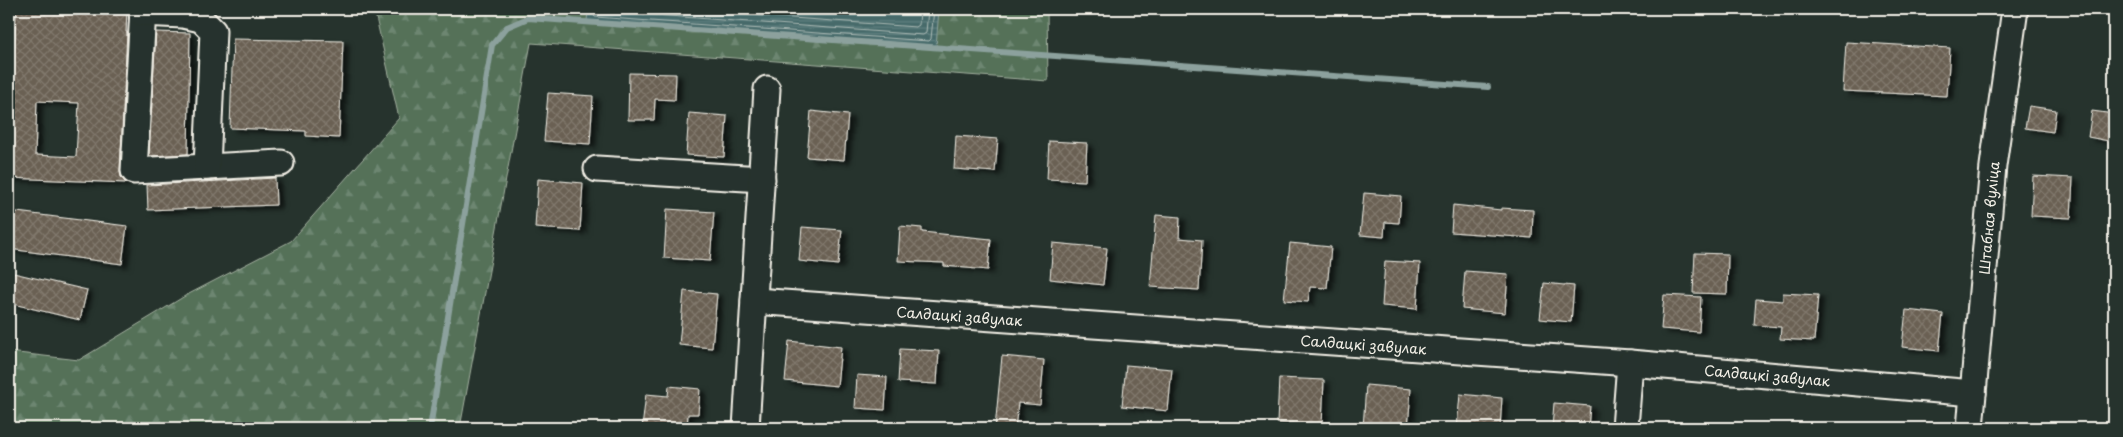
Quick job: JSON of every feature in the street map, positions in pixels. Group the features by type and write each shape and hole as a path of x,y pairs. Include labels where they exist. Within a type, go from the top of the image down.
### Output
{"street":[{"name":"Штабная вуліца","path":"1970,428 1993,166 2015,9"},
{"path":"206,167 213,31 202,19 143,11 134,171 280,163"},
{"path":"746,428 767,90"},
{"path":"597,169 762,180"},
{"name":"Салдацкі завулак","path":"754,301 1630,364 1973,394"},
{"path":"1625,428 1630,364"}],"green space":[{"path":"374,9 1047,9 1048,81 531,43 460,428 9,428 9,352 79,360 185,296 291,241 399,118"}],"water":[{"path":"588,9 939,9 936,47 587,22"}],"building":[{"path":"16,9 127,9 120,170 121,177 126,183 9,178","holes":["37,101 79,103 76,157 35,155"]},
{"path":"156,32 190,33 188,154 149,156"},
{"path":"233,39 343,41 339,138 306,136 306,131 230,128"},
{"path":"1846,42 1950,48 1947,96 1843,91"},
{"path":"629,73 676,74 675,100 655,99 654,120 628,120"},
{"path":"548,93 593,96 590,144 544,141"},
{"path":"2029,106 2056,110 2053,132 2025,128"},
{"path":"811,111 848,115 844,160 807,157"},
{"path":"2092,111 2114,114 2114,142 2088,137"},
{"path":"689,113 727,116 724,157 686,155"},
{"path":"956,136 998,139 995,172 954,169"},
{"path":"1049,141 1087,143 1085,181 1047,179"},
{"path":"2033,176 2073,178 2071,218 2031,216"},
{"path":"275,178 276,205 148,210 147,185"},
{"path":"538,179 583,183 580,231 535,228"},
{"path":"1364,193 1401,196 1399,223 1385,222 1384,237 1360,235"},
{"path":"1453,205 1501,210 1501,208 1533,210 1532,238 1451,232"},
{"path":"667,209 714,212 710,261 664,258"},
{"path":"9,211 127,226 122,264 9,249"},
{"path":"1156,215 1180,217 1179,238 1202,240 1199,290 1150,287"},
{"path":"900,226 922,228 922,232 991,239 988,270 944,266 944,263 898,261"},
{"path":"802,227 842,230 838,265 799,261"},
{"path":"1053,243 1107,248 1103,285 1050,279"},
{"path":"1290,243 1331,247 1327,288 1310,287 1308,302 1284,300"},
{"path":"1695,253 1728,254 1727,294 1693,293"},
{"path":"1385,261 1420,263 1417,309 1382,306"},
{"path":"1465,271 1508,274 1505,313 1462,309"},
{"path":"9,272 87,290 80,320 9,303"},
{"path":"1544,283 1574,286 1571,322 1540,319"},
{"path":"684,291 717,294 712,348 679,345"},
{"path":"1783,293 1818,295 1814,341 1780,339 1781,327 1754,325 1756,299 1783,301"},
{"path":"1664,295 1701,297 1699,332 1661,329"},
{"path":"1906,310 1943,314 1939,351 1902,347"},
{"path":"789,341 841,347 837,386 785,381"},
{"path":"900,349 939,351 937,384 898,382"},
{"path":"1002,356 1044,360 1040,405 1018,403 1015,428 995,428"},
{"path":"1126,365 1172,369 1168,411 1122,406"},
{"path":"857,375 887,377 885,410 855,408"},
{"path":"1279,378 1324,380 1322,425 1277,423"},
{"path":"1366,385 1411,389 1408,428 1363,428"},
{"path":"669,386 700,389 698,414 688,414 687,428 642,428 646,394 668,396"},
{"path":"1460,394 1502,398 1500,428 1457,428"},
{"path":"1554,403 1590,406 1588,428 1552,428"}],"waterway":[{"path":"430,428 492,45 507,27 528,18 1488,87"}]}
